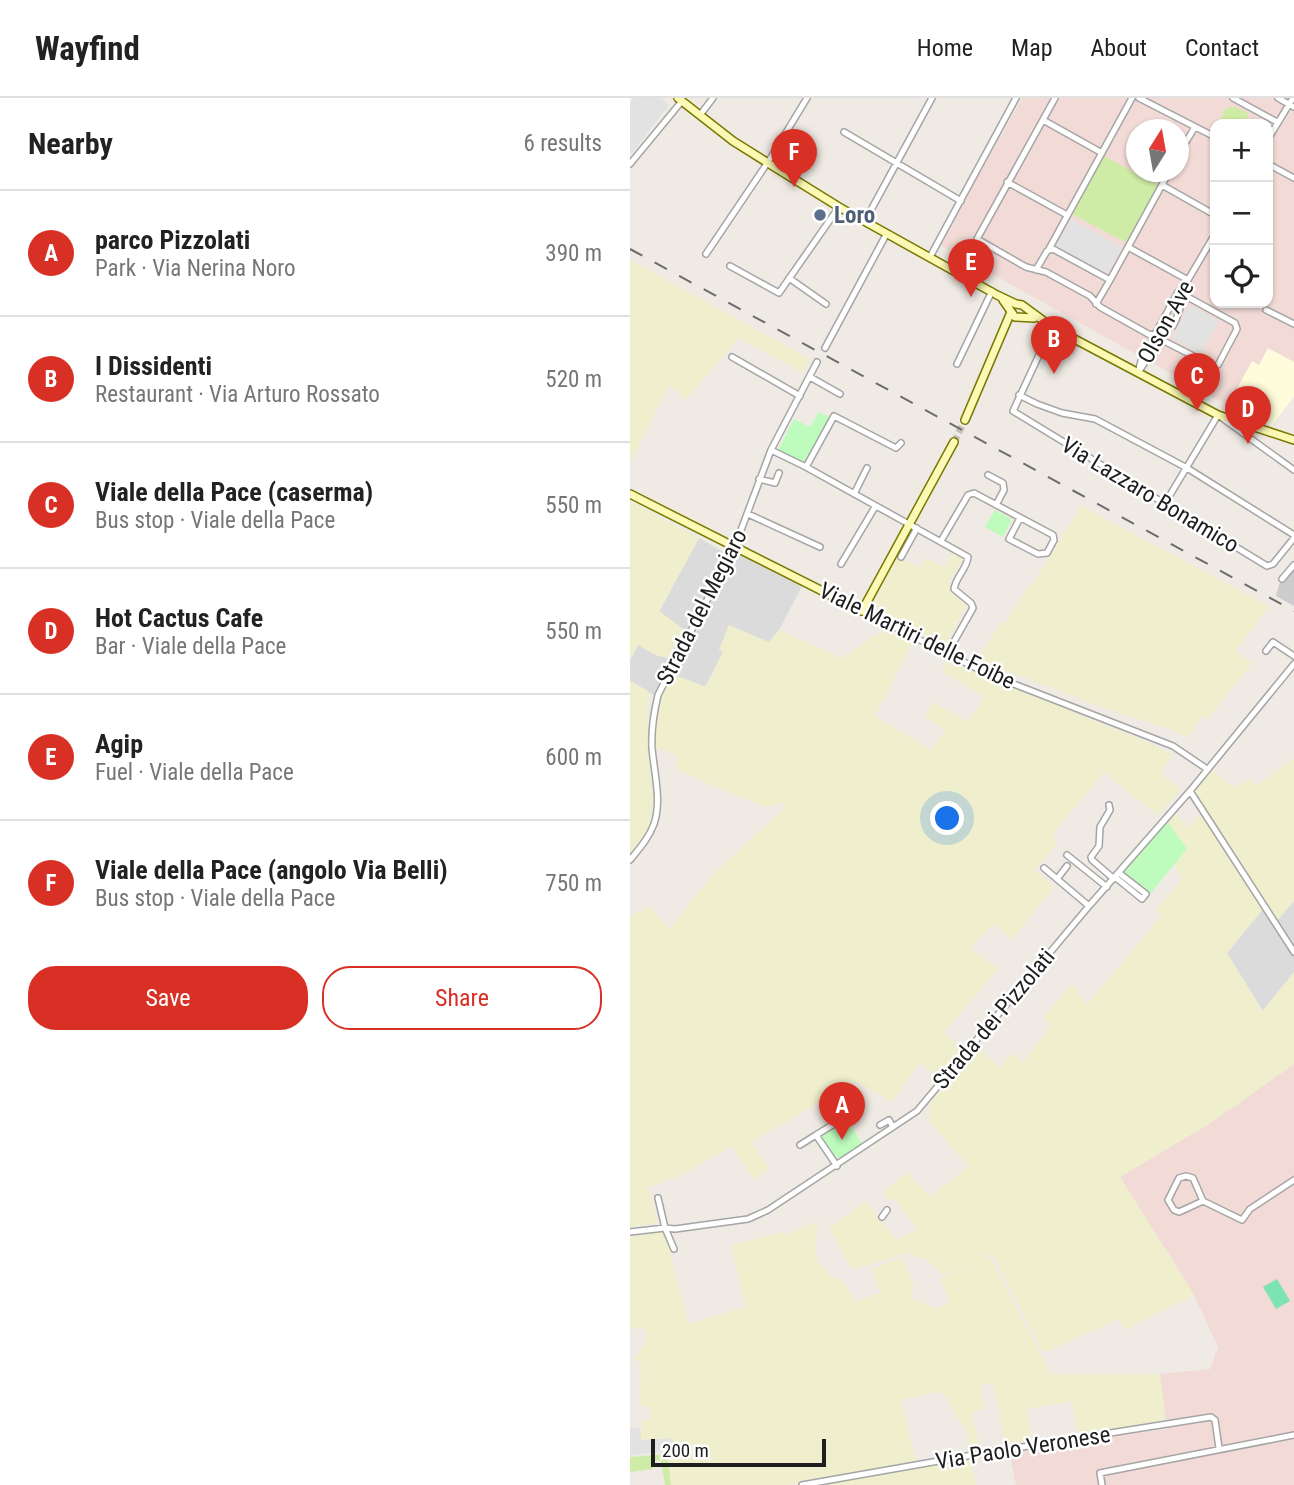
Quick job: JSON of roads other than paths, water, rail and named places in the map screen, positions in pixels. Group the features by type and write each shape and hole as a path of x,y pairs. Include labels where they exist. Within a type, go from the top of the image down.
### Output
{"main road":[{"path":"680,99 768,163 839,207 992,291 1013,309 1013,315 1022,314 1052,327 1218,415 1294,440"},
{"path":"965,420 1013,309 1022,305 1022,314 1006,329"},
{"path":"862,611 954,442"},
{"name":"Viale Martiri delle Foibe","path":"630,494 862,611"}],"street":[{"path":"700,115 713,98"},
{"path":"706,254 768,163 807,98"},
{"path":"865,221 932,98"},
{"path":"930,257 1016,98"},
{"path":"1055,98 976,239 1026,267 1046,272 1090,296 1096,304 1150,335 1158,336 1213,366 1218,365 1237,329 1235,323 1184,295"},
{"path":"1036,270 1132,98"},
{"path":"1139,98 1210,134"},
{"path":"1233,98 1277,122"},
{"path":"1278,98 1291,105"},
{"path":"1273,130 1293,98"},
{"path":"630,164 680,99"},
{"path":"1043,120 1102,153"},
{"path":"1189,137 1195,127"},
{"path":"844,132 961,201"},
{"path":"1273,166 1294,178"},
{"path":"1007,182 1067,215"},
{"path":"1096,304 1163,182"},
{"path":"1161,186 1210,212"},
{"path":"730,266 779,293 839,207"},
{"path":"825,348 887,233"},
{"name":"Olson Ave","path":"1138,373 1141,360 1158,336 1178,292 1187,283 1210,243"},
{"path":"1128,247 1187,283 1179,306 1179,316 1173,326 1166,328 1158,336"},
{"path":"1049,249 1110,280"},
{"path":"789,278 825,304"},
{"path":"957,364 992,291"},
{"path":"1266,310 1294,324"},
{"path":"1052,327 1019,395 1062,413 1095,419 1187,468 1294,536"},
{"path":"732,357 800,396"},
{"name":"Strada del Megiaro","path":"630,860 655,823 657,788 652,746 653,719 658,695 735,546 771,450 817,362"},
{"path":"810,377 840,394"},
{"name":"Via Lazzaro Bonamico","path":"1019,395 1013,411 1267,566 1273,564 1294,536"},
{"path":"1164,505 1218,415 1294,470"},
{"path":"806,467 834,416 896,448 901,443"},
{"path":"771,450 968,557 967,564 955,581 954,589 971,603 973,608 947,654"},
{"path":"854,494 867,468"},
{"path":"759,479 775,483 779,473"},
{"path":"988,475 1003,483 1004,490 996,505"},
{"path":"941,541 969,494 974,492 1053,535 1054,540 1046,553 1038,554 1009,539 1020,518"},
{"path":"841,564 875,507"},
{"name":"Strada del Megiaro","path":"748,514 820,547"},
{"path":"901,557 917,528"},
{"path":"1282,579 1294,565"},
{"name":"Viale Martiri delle Foibe","path":"862,611 988,674 1164,742 1197,760 1207,769"},
{"path":"1266,651 1273,642 1294,656"},
{"name":"Strada dei Pizzolati","path":"630,1232 665,1228 675,1230 748,1219 772,1208 917,1111 1089,906 1190,791 1294,664"},
{"path":"1190,791 1273,927 1294,952"},
{"path":"1109,805 1110,810 1100,827 1099,846 1091,857 1092,860 1146,894 1142,899"},
{"path":"1067,855 1107,887"},
{"path":"1057,879 1067,866"},
{"path":"1044,868 1089,906"},
{"path":"800,1145 852,1113"},
{"path":"880,1125 889,1120 893,1127"},
{"path":"816,1135 837,1166"},
{"path":"1203,1201 1179,1212 1174,1210 1168,1200 1178,1178 1186,1176 1193,1178 1203,1201 1242,1220 1250,1209 1294,1180"},
{"path":"658,1198 665,1228 674,1250"},
{"path":"882,1217 887,1210"},
{"name":"Via Paolo Veronese","path":"802,1485 1211,1417 1215,1420 1219,1448"},
{"path":"1102,1485 1100,1473 1294,1435"}],"tunnel":[{"path":"954,442 965,420"}],"railway":[{"path":"630,249 1294,611"}],"place":[{"name":"Viale della Pace (angolo Via Belli)","path":"794,187"},
{"name":"Loro","path":"820,215"},
{"name":"Agip","path":"971,297"},
{"name":"I Dissidenti","path":"1054,374"},
{"name":"Viale della Pace (caserma)","path":"1197,411"},
{"name":"Hot Cactus Cafe","path":"1248,444"},
{"name":"parco Pizzolati","path":"842,1140"}]}
